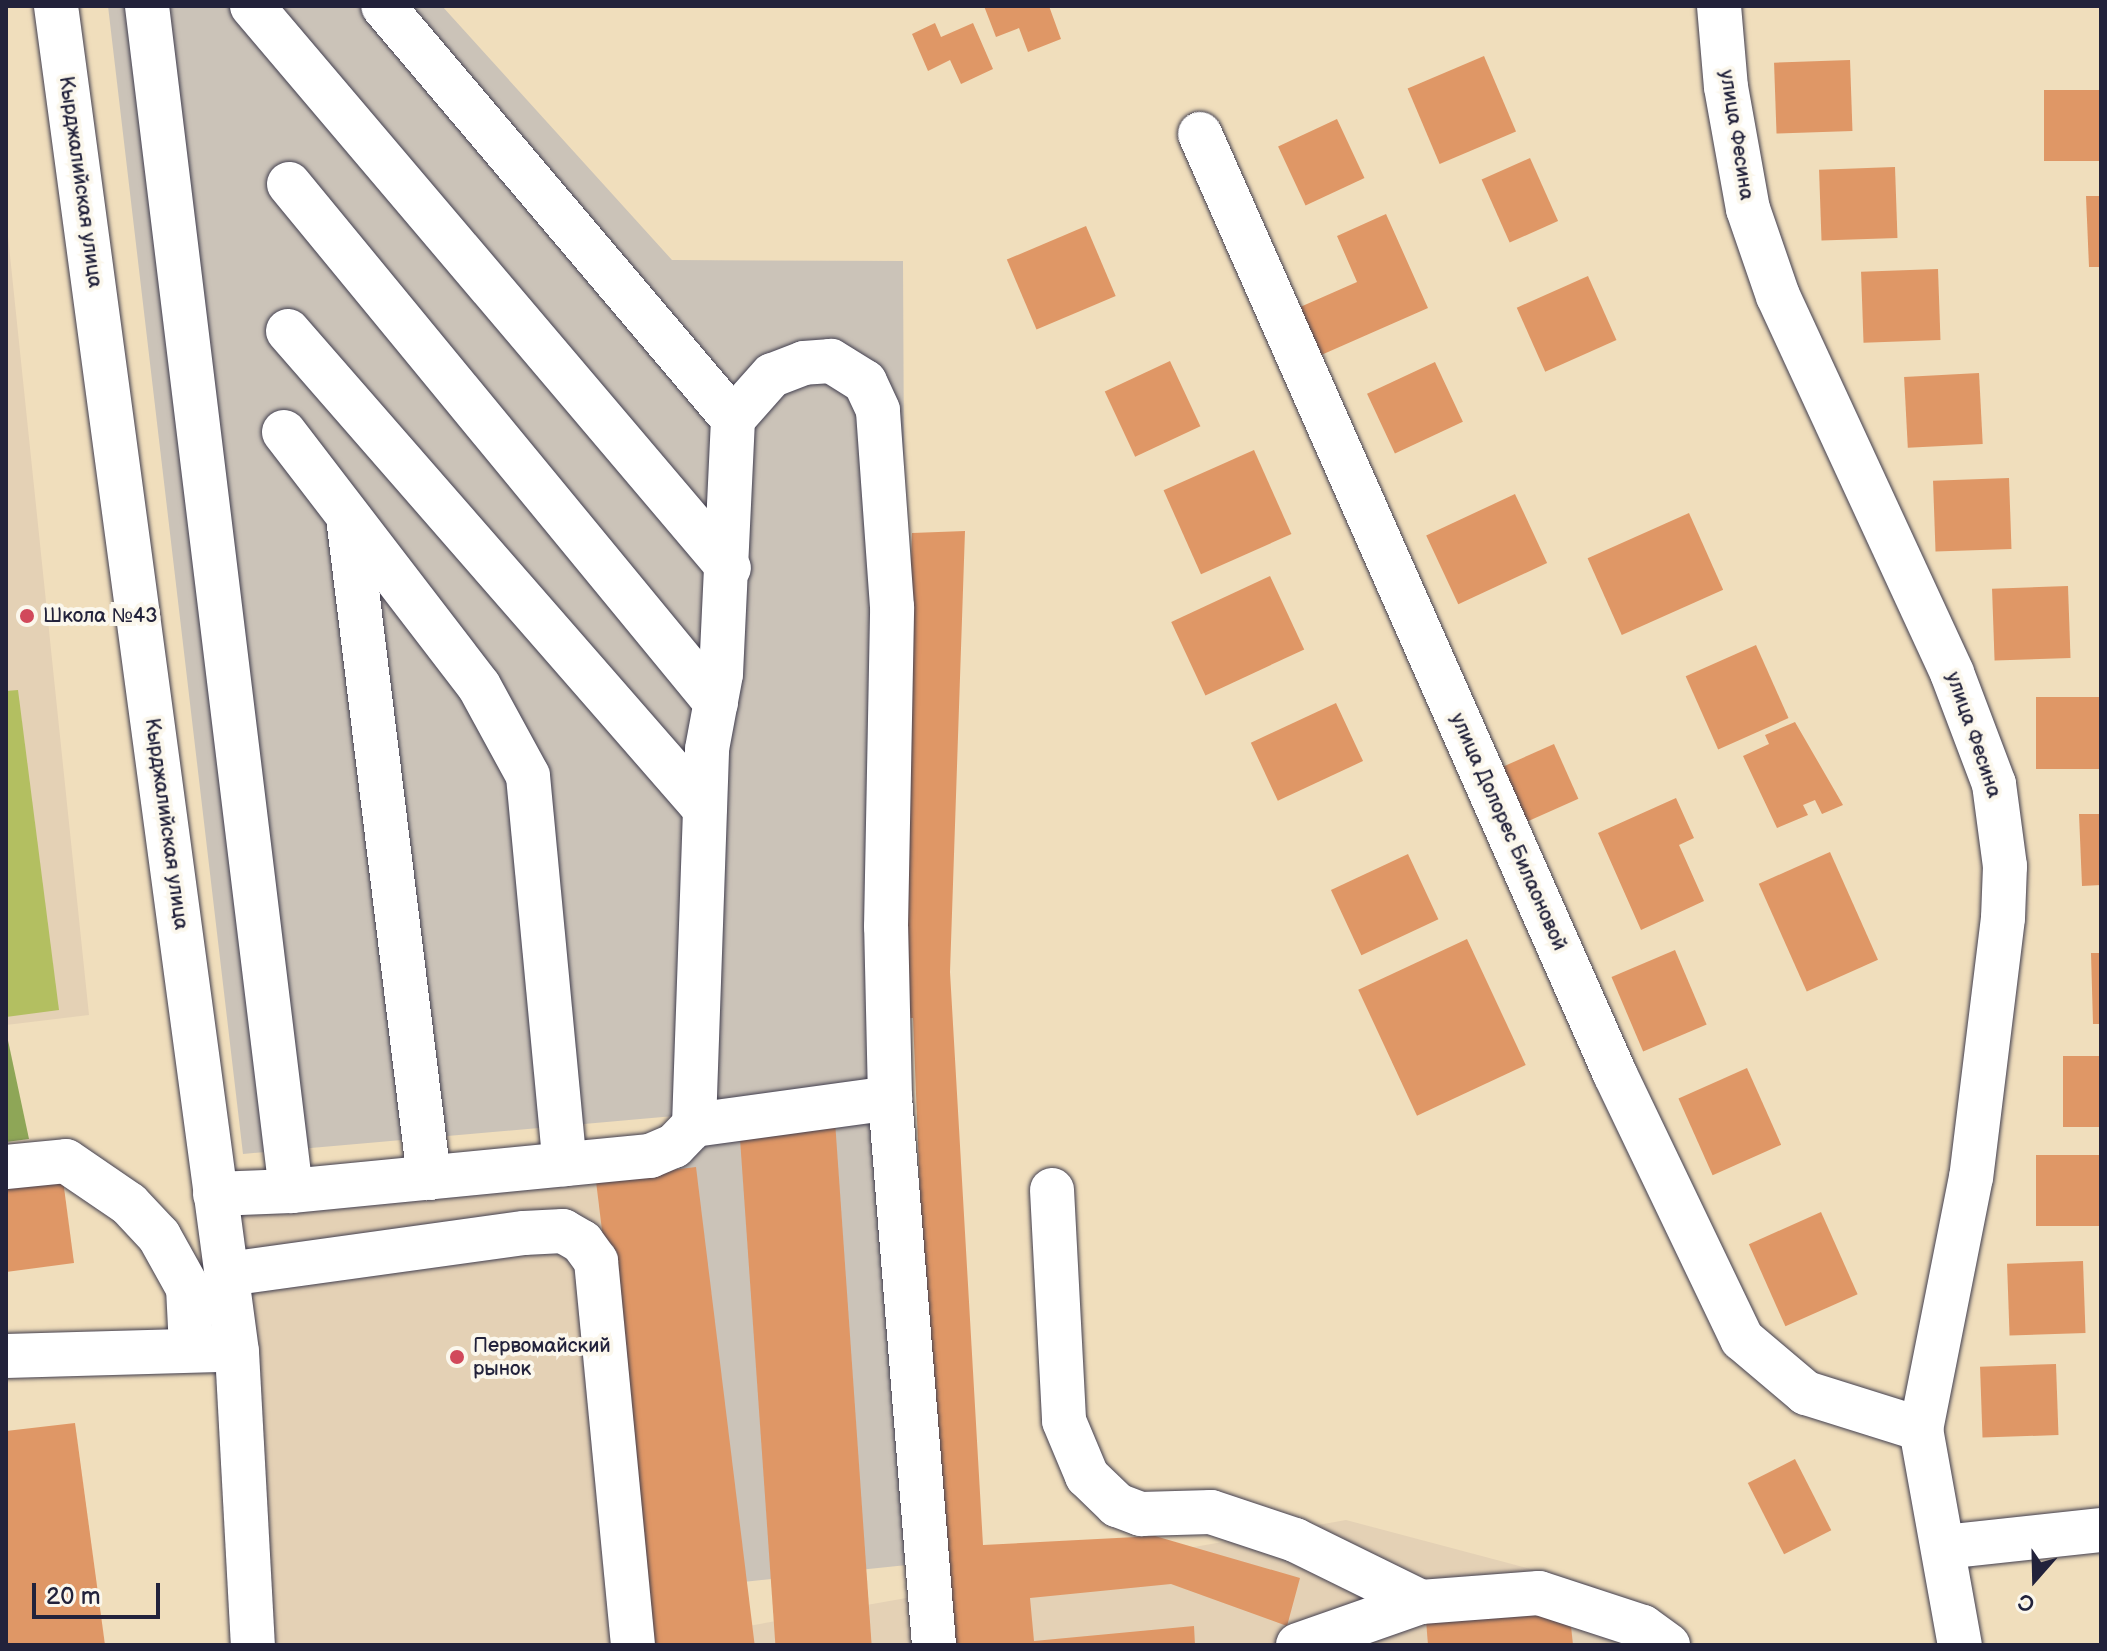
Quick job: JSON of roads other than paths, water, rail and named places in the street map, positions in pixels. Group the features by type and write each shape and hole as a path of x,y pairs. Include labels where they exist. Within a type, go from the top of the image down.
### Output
{"street":[{"name":"Кырджалийская улица","path":"56,6 228,1274 237,1352 253,1645"},
{"path":"147,6 291,1191"},
{"path":"252,6 729,568"},
{"path":"383,6 733,419"},
{"name":"улица Фесина","path":"1719,6 1726,87 1748,209 1778,296 1952,673 1994,784 2005,866 2003,918 1971,1177 1921,1429 1960,1645"},
{"name":"улица Долорес Билаоновой","path":"1200,134 1615,1074 1742,1339 1806,1393 1921,1429"},
{"path":"289,184 716,703"},
{"path":"288,331 705,809"},
{"path":"694,1125 705,809 729,568 733,419 772,375 804,363 831,361 865,382 878,410 892,607 886,927 890,1098 934,1645"},
{"path":"284,432 479,686 528,776 565,1164"},
{"path":"348,515 429,1178"},
{"path":"215,1194 291,1191 650,1156 674,1146 694,1125 890,1098"},
{"path":"6,1167 66,1161 129,1204 159,1236 188,1288 191,1347"},
{"path":"1052,1190 1064,1421 1087,1476 1117,1505 1141,1514 1211,1512 1295,1540 1421,1602"},
{"path":"228,1274 524,1233 563,1231 582,1242 596,1261 633,1645"},
{"path":"6,1356 191,1347 237,1352"},
{"path":"1944,1547 2101,1530"},
{"path":"1298,1645 1421,1602 1539,1593 1643,1627 1668,1645"}],"place":[{"name":"Школа №43","path":"27,616"},
{"name":"Первомайский рынок","path":"457,1357"}]}
